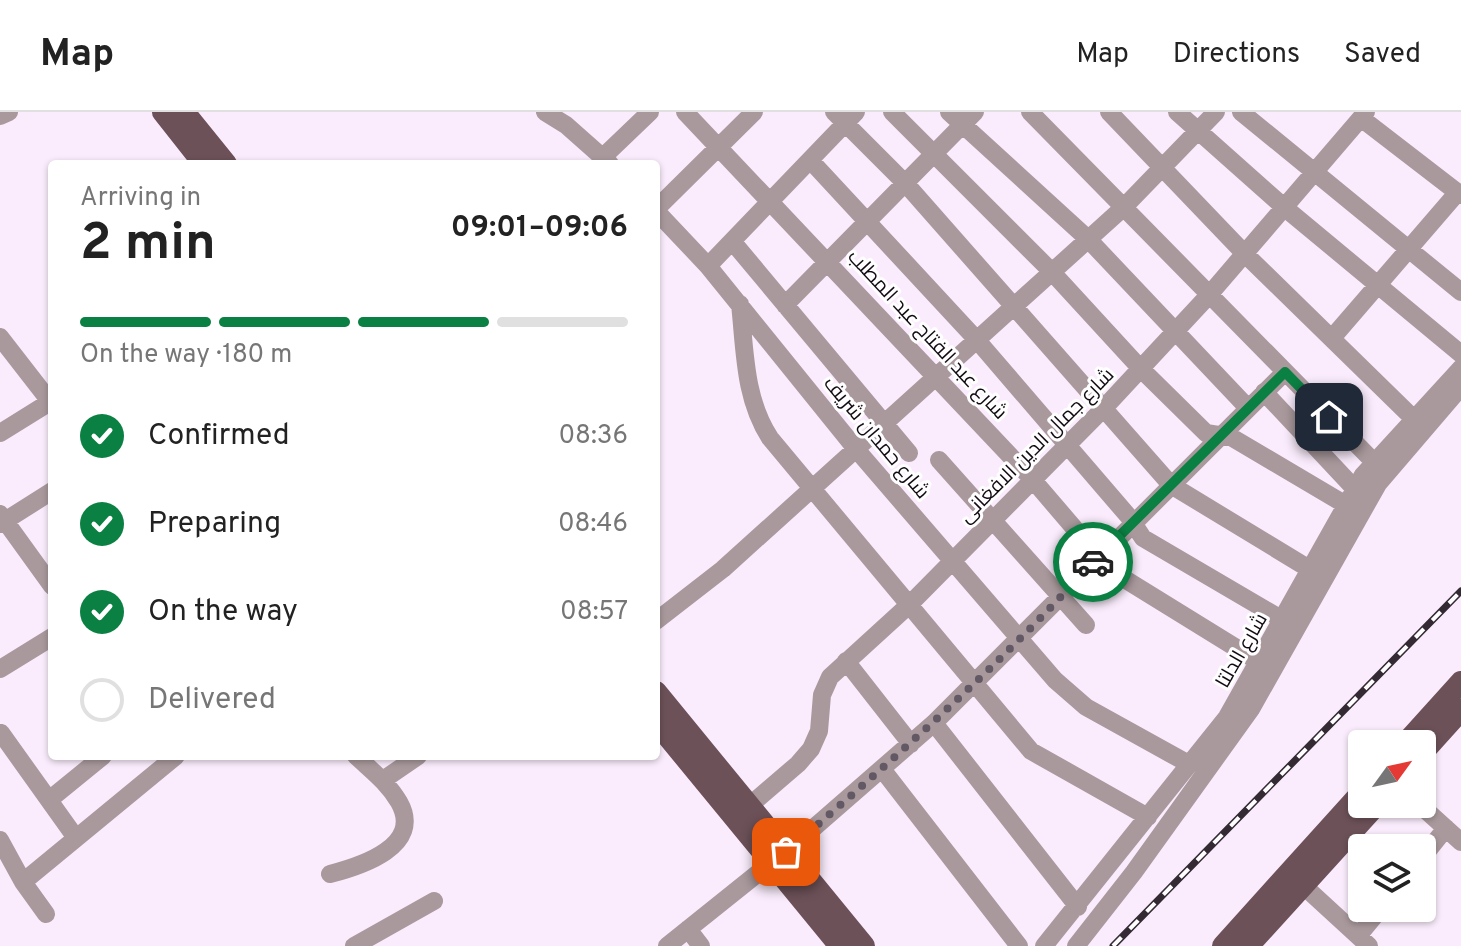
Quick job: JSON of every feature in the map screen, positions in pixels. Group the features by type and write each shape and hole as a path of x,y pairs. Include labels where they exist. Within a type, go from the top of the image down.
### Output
{"main road":[{"path":"163,112 201,160"},
{"path":"184,112 223,160"},
{"path":"1418,730 1461,682"},
{"path":"660,699 749,806 779,857 840,946"},
{"path":"1436,738 1461,710"},
{"path":"660,726 864,946"},
{"path":"1248,946 1348,811"},
{"path":"1223,946 1362,818"}],"street":[{"path":"0,116 9,112"},
{"path":"553,114 607,160 650,112"},
{"name":"شارع عبد الفتاح عبد المطلب","path":"685,112 830,261 1033,480 1116,576 1259,662"},
{"path":"660,206 754,112"},
{"path":"892,112 1051,271 1141,369 1206,433 1231,437 1351,497"},
{"path":"1030,112 1374,462"},
{"path":"1109,112 1244,253 1419,424"},
{"path":"1177,112 1285,208 1461,354"},
{"path":"660,618 723,569 1124,207 1216,112"},
{"path":"1241,112 1461,292"},
{"path":"1332,338 1460,194 1364,115"},
{"name":"شارع جمال الدين الافغانى","path":"749,806 811,749 821,721 826,682 910,604 1104,408 1209,295 1364,115"},
{"path":"708,266 810,160 845,116 1171,485 1311,570"},
{"path":"785,305 934,156 963,116 1088,239 1248,408"},
{"path":"810,160 870,221 976,339 1143,538 1283,620"},
{"name":"شارع حمدان شريف","path":"660,214 740,304 856,449 1075,699 1198,762"},
{"path":"732,241 909,453"},
{"path":"740,304 749,387 757,414 770,438 1036,755 1148,817"},
{"path":"0,337 48,399"},
{"name":"شارع الدلتا","path":"1044,946 1148,817 1239,713 1373,491 1461,368"},
{"path":"667,946 779,857 934,723 1285,372"},
{"name":"شارع الدلتا","path":"1239,713 1259,662 1351,497 1374,462 1461,387"},
{"path":"1264,392 1351,497"},
{"path":"0,433 48,405"},
{"path":"939,460 1086,625"},
{"path":"48,493 2,520 48,581"},
{"path":"0,669 48,639"},
{"path":"846,661 911,744"},
{"path":"934,723 1078,907"},
{"path":"1,733 76,838"},
{"path":"49,800 98,760"},
{"path":"23,882 171,760"},
{"path":"330,874 374,858 398,840 404,827 403,813 386,778 361,760"},
{"path":"386,778 412,760"},
{"name":"شارع الدلتا","path":"1076,946 1134,872 1198,762"},
{"path":"882,769 1019,946"},
{"path":"1435,818 1461,842"},
{"path":"1436,840 1446,828"},
{"path":"0,840 23,882 46,914"},
{"path":"1297,880 1364,941 1374,922"},
{"path":"354,946 434,901"},
{"path":"688,929 701,946"}],"railway":[{"path":"1113,946 1461,591"}],"way so far":[{"path":"786,852 934,723 1021,639 1093,562"}],"route":[{"path":"1093,562 1285,372 1329,417"}]}
